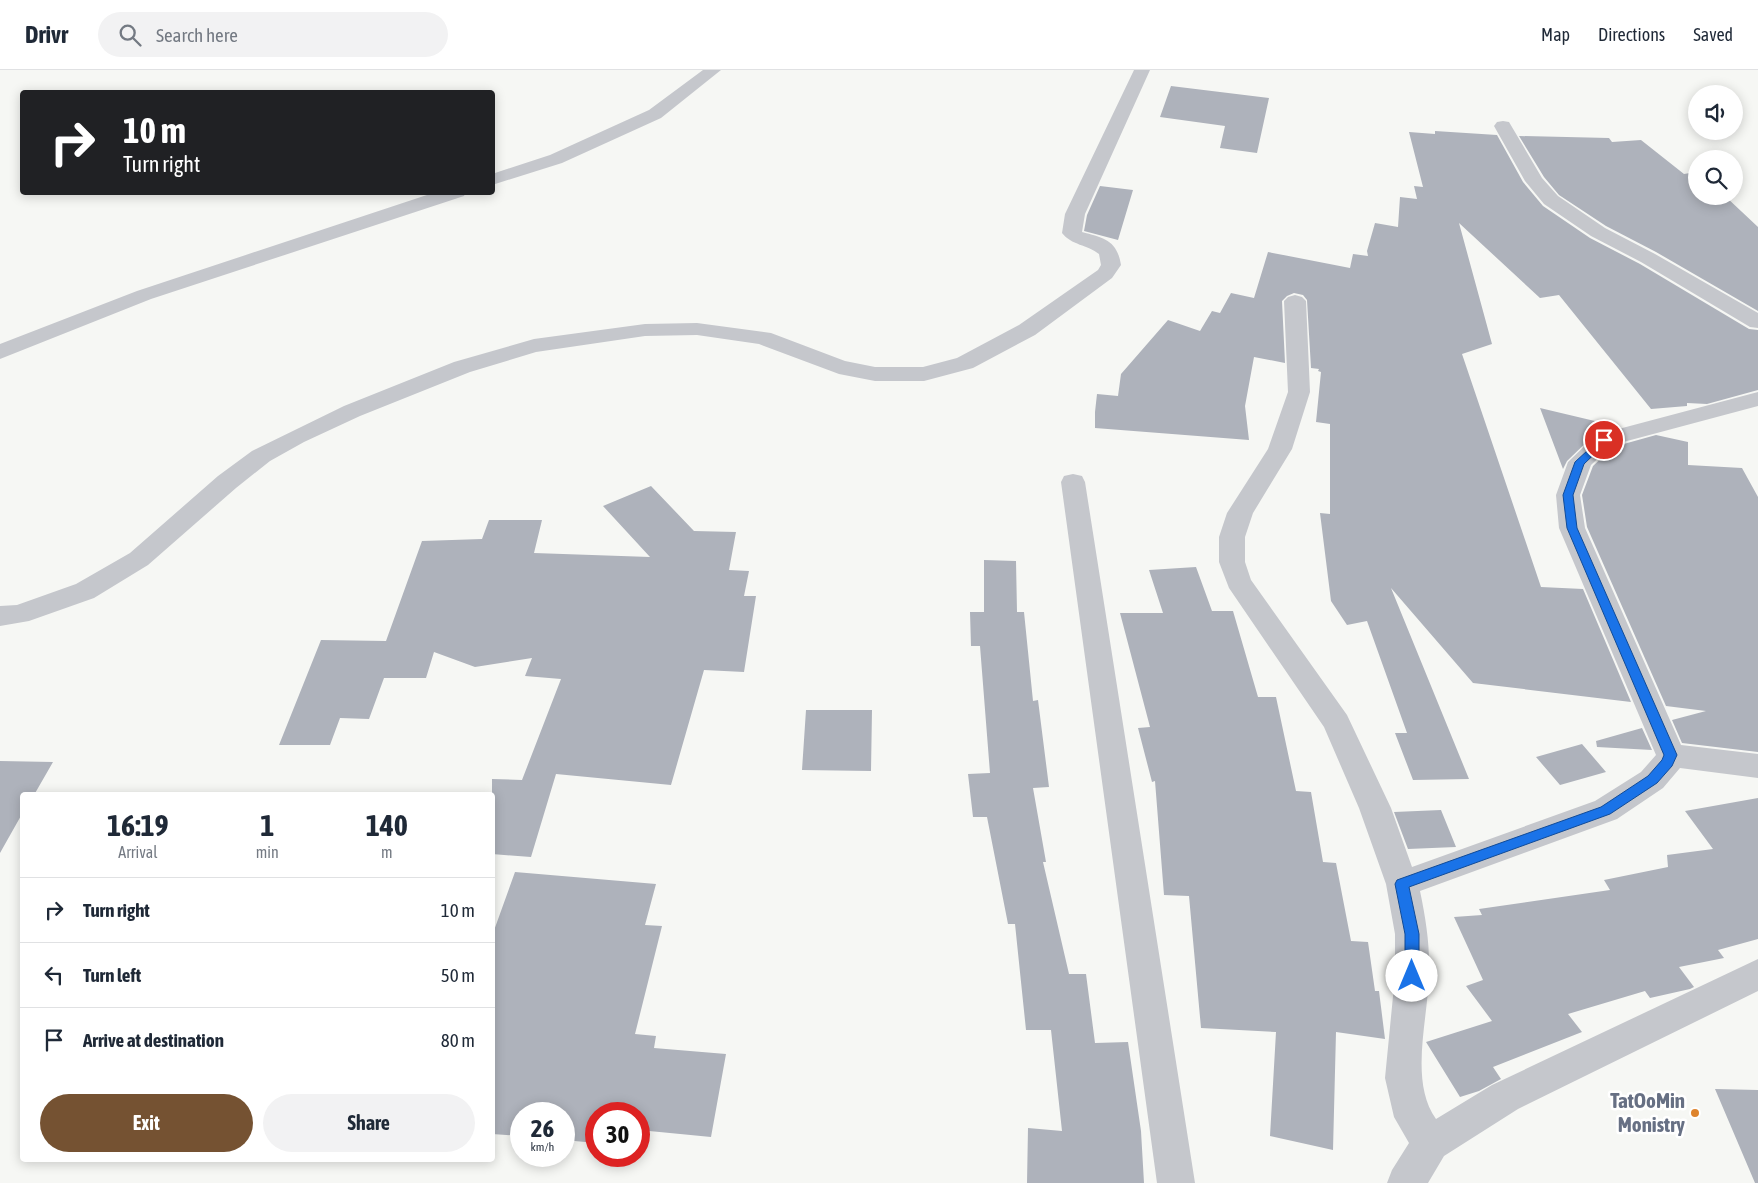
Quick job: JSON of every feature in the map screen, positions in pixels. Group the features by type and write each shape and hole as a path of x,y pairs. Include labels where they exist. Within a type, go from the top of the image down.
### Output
{"street":[{"path":"495,179 556,159 655,114 713,70"},
{"path":"0,616 19,614 85,591 139,559 261,456 296,437 352,411 462,367 534,346 645,330 696,329 763,338 839,367 875,374 924,374 965,363 1028,330 1105,274 1111,265 1109,252 1098,242 1075,236 1072,232 1072,227 1075,214 1142,70"},
{"path":"1503,126 1534,181 1551,200 1598,232 1648,258 1758,322"},
{"path":"0,352 144,295 448,195"},
{"path":"1295,301 1299,392 1280,448 1240,513 1232,537 1232,562 1238,582 1337,723 1375,808 1402,884 1412,934 1412,976 1403,1078 1413,1117 1431,1143"},
{"path":"1402,884 1606,810 1652,780 1668,763 1671,755 1572,528 1568,495 1580,462 1604,440 1758,399"},
{"path":"1073,482 1176,1183"},
{"path":"1671,755 1758,766"},
{"path":"1406,1183 1431,1143 1505,1097 1758,974"}],"building":[{"path":"1171,86 1269,98 1257,153 1220,148 1225,126 1160,117"},
{"path":"1435,131 1497,135 1523,182 1543,206 1590,238 1640,264 1749,329 1758,330 1758,390 1707,404 1687,403 1687,406 1651,409 1559,295 1540,298 1459,223 1492,344 1462,354 1541,587 1583,589 1631,702 1473,683 1391,588 1469,779 1413,780 1395,733 1407,733 1367,621 1347,625 1331,601 1320,513 1330,514 1330,424 1316,422 1321,372 1318,371 1319,369 1311,368 1307,300 1303,295 1294,293 1282,301 1285,363 1254,357 1245,406 1249,440 1095,428 1095,412 1097,394 1118,396 1121,374 1168,320 1200,331 1212,311 1220,313 1231,293 1254,298 1268,252 1350,268 1353,254 1368,256 1367,251 1375,223 1398,227 1400,197 1417,199 1414,186 1423,187 1409,132 1435,134"},
{"path":"1519,136 1609,138 1612,142 1641,140 1684,174 1688,173 1688,205 1735,205 1758,227 1758,311 1656,252 1606,226 1559,195 1544,177"},
{"path":"1100,186 1133,190 1118,240 1084,231 1087,215"},
{"path":"1540,408 1620,427 1595,434 1567,461 1563,469"},
{"path":"1656,435 1688,442 1688,465 1742,468 1758,497 1758,752 1682,743 1672,720 1706,711 1666,706 1587,527 1582,495 1593,466 1613,447"},
{"path":"651,486 694,531 736,532 729,570 749,571 744,596 756,596 744,672 704,670 671,785 556,774 531,857 495,854 495,792 492,792 492,779 522,780 561,679 525,676 532,658 475,667 434,652 426,678 384,678 369,719 340,718 330,745 279,745 321,640 386,641 422,541 482,539 489,520 542,520 534,553 650,557 603,506"},
{"path":"984,560 1016,561 1017,612 1024,612 1033,701 1038,700 1049,787 1033,788 1046,862 1043,862 1069,974 1086,974 1095,1043 1128,1042 1141,1131 1144,1183 1027,1183 1028,1128 1062,1131 1051,1030 1026,1030 1015,924 1008,924 987,817 973,817 968,774 990,773 980,646 971,646 970,612 984,612"},
{"path":"1196,567 1212,611 1233,611 1258,697 1276,697 1296,791 1311,792 1323,862 1336,863 1351,941 1368,942 1375,991 1379,991 1385,1039 1336,1032 1333,1150 1270,1136 1276,1032 1201,1028 1189,896 1164,895 1155,781 1152,782 1138,728 1150,727 1120,613 1163,613 1149,570"},
{"path":"806,710 872,710 871,771 802,770"},
{"path":"1642,728 1652,750 1597,747 1596,741"},
{"path":"1582,744 1606,772 1560,785 1536,757"},
{"path":"0,761 53,762 36,792 20,792 20,818 0,853"},
{"path":"1758,798 1758,939 1718,950 1724,958 1679,967 1694,987 1690,989 1650,998 1645,991 1568,1014 1582,1032 1493,1067 1501,1079 1479,1091 1460,1097 1426,1042 1492,1021 1466,986 1483,980 1454,917 1482,915 1479,909 1610,890 1604,880 1668,867 1667,855 1713,849 1685,811"},
{"path":"1441,810 1456,847 1408,849 1394,812"},
{"path":"515,872 656,884 645,925 662,926 635,1034 656,1036 654,1048 726,1054 711,1137 650,1131 650,1102 585,1102 585,1142 575,1141 575,1102 510,1102 510,1135 495,1134 495,928"},
{"path":"1715,1089 1758,1090 1758,1183 1755,1183"}],"place":[{"name":"TatOoMin Monistry","path":"1695,1113"}],"route":[{"path":"1412,976 1412,934 1402,884 1606,810 1652,780 1668,763 1671,755 1572,528 1568,495 1580,462 1604,440"}]}
